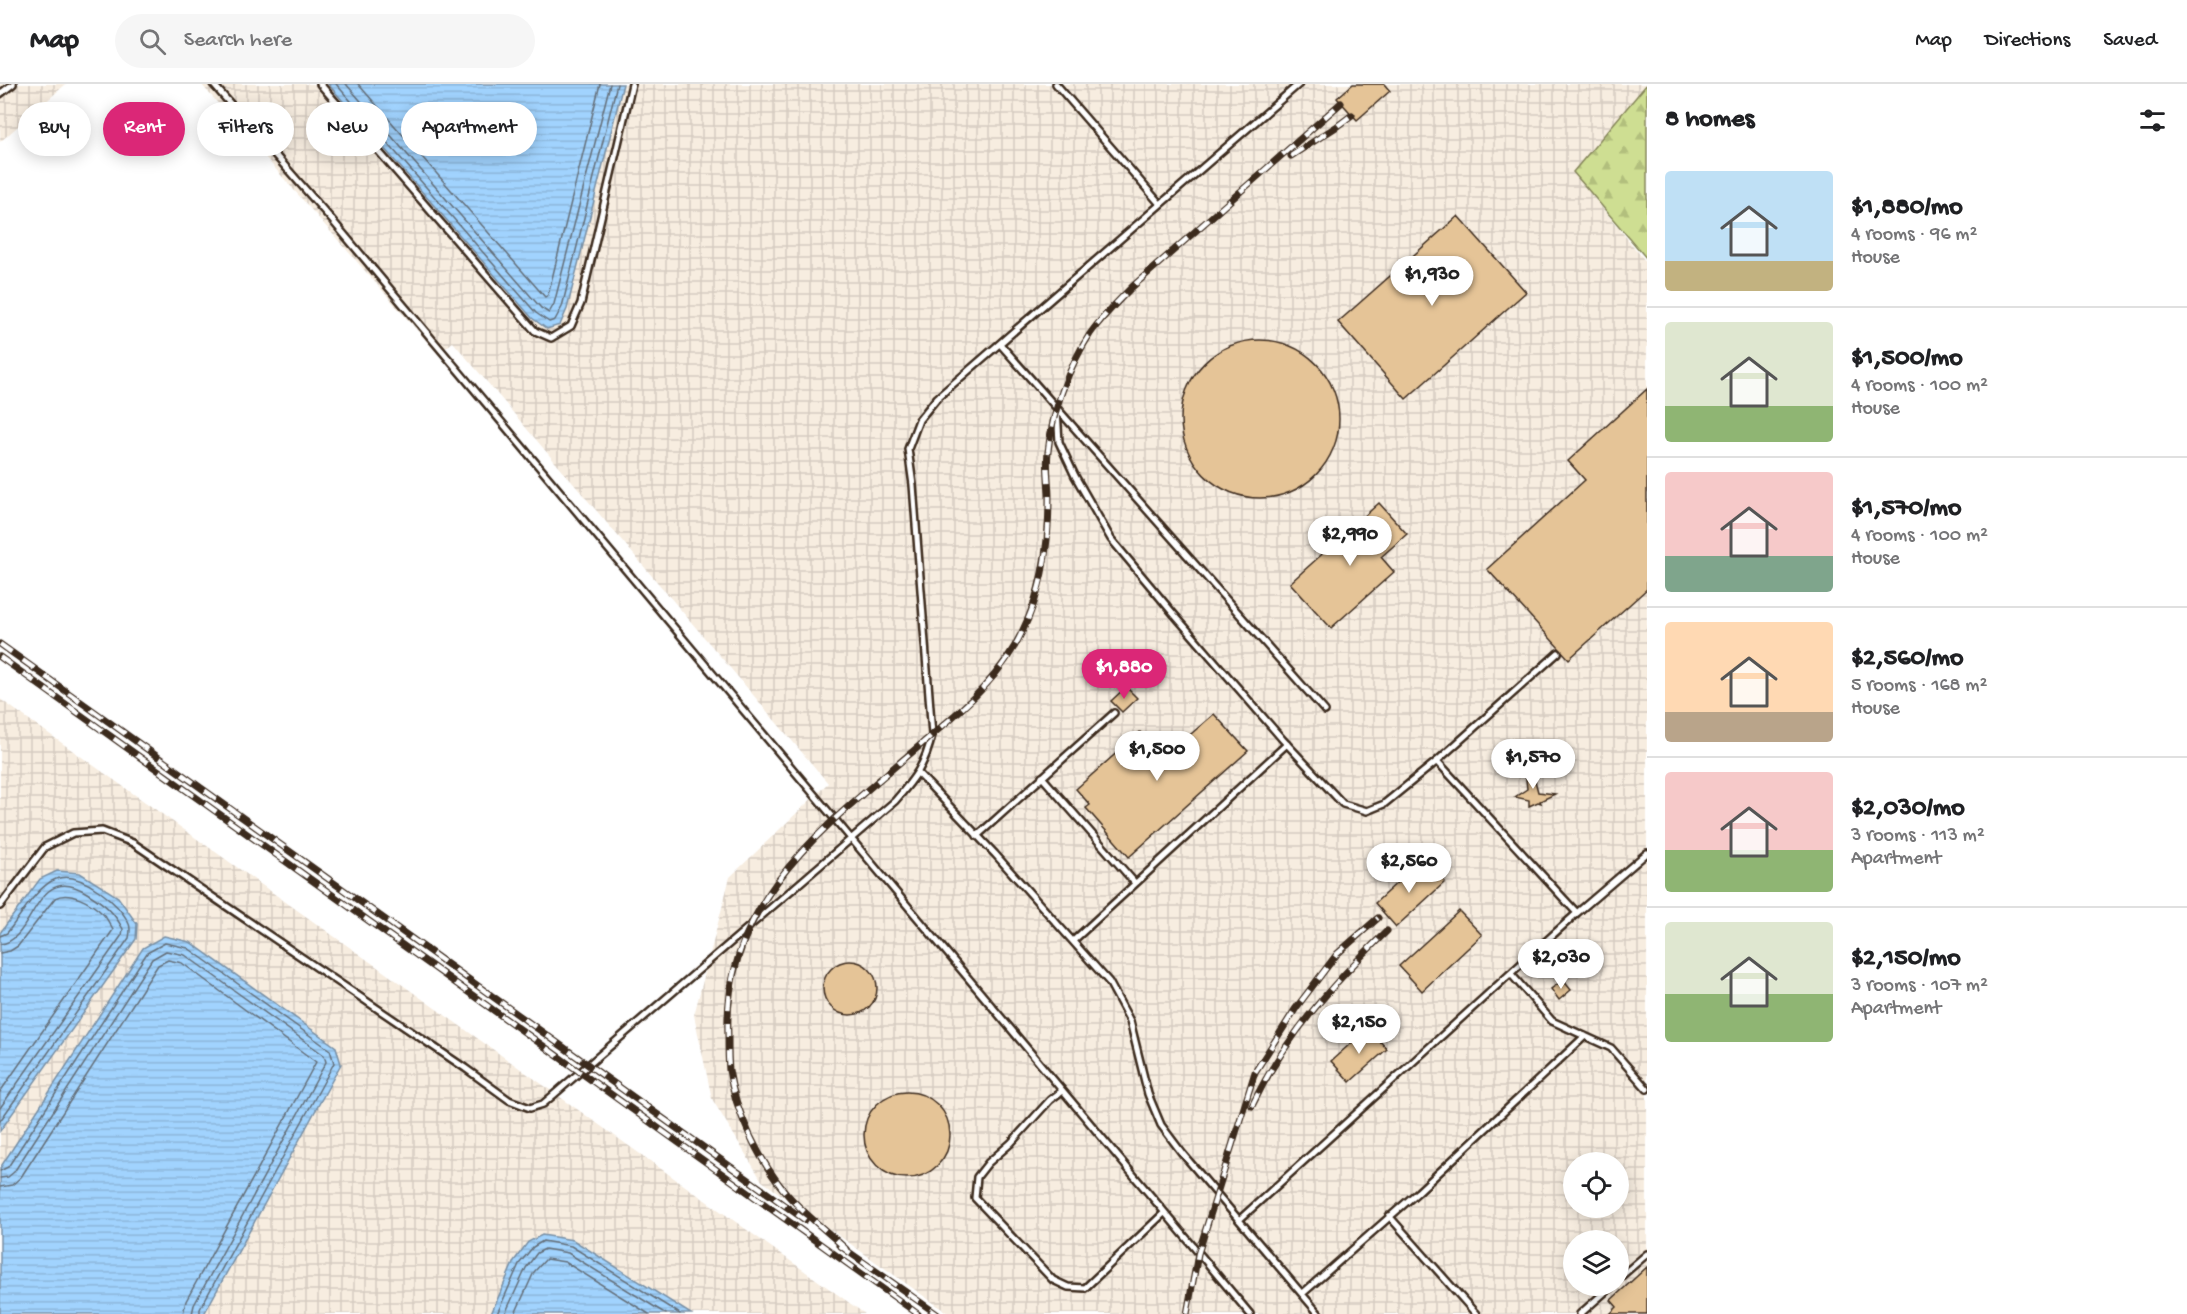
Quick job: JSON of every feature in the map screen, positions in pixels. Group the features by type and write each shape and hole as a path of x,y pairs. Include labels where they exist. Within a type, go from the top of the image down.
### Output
{"lane":[{"path":"0,94 13,84"},
{"path":"213,84 368,264 1250,1314"},
{"path":"320,84 535,332 551,338 571,326 581,303 632,84"},
{"path":"1056,84 1160,204"},
{"path":"0,906 45,846 73,833 102,831 133,843 510,1100 530,1108 543,1104 748,929 849,838 895,801 918,774 928,754 932,735 913,485 908,449 919,420 937,398 1299,84"},
{"path":"1000,344 1325,711"},
{"path":"1057,410 1059,442 1075,476 1112,539 1287,744 1343,804 1367,811 1384,804 1437,761 1558,653"},
{"path":"977,836 1114,713"},
{"path":"1073,941 1287,744"},
{"path":"1437,761 1577,913"},
{"path":"918,774 1109,982 1130,1021 1148,1094 1161,1125 1318,1314"},
{"path":"1042,777 1135,883"},
{"path":"1239,1220 1577,913 1647,853"},
{"path":"1510,974 1552,1021 1611,1048 1647,1089"},
{"path":"1302,1294 1585,1036"},
{"path":"1062,1091 1050,1100 1011,1143 988,1163 977,1177 975,1198 1053,1280 1068,1287 1085,1288 1164,1213"},
{"path":"1389,1216 1476,1314"},
{"path":"1629,1270 1647,1254"},
{"path":"1580,1314 1601,1296"}],"shaded area":[{"path":"0,84 66,84 46,102 18,102 18,126 0,142"},
{"path":"201,84 1647,84 1573,172 1647,263 1647,1314 949,1314 762,1181 712,1099 694,1015 730,877 828,783 453,342 438,354 264,156 294,156 294,102 217,102"},
{"path":"0,699 397,981 865,1314 0,1314"}],"green space":[{"path":"1647,84 1647,259 1573,172"}],"water":[{"path":"328,84 623,84 567,309 560,325 547,329 532,318 389,154 389,102 344,102"},
{"path":"57,871 80,873 118,897 137,924 136,939 0,1131 0,933 40,879"},
{"path":"164,936 190,942 336,1047 341,1064 204,1314 0,1314 0,1168 143,948"},
{"path":"542,1235 573,1240 691,1314 491,1314 514,1261 528,1242"}],"building":[{"path":"1353,84 1384,84 1390,91 1357,120 1337,98"},
{"path":"1458,216 1526,292 1406,399 1338,322"},
{"path":"1260,340 1290,346 1304,353 1316,363 1326,375 1333,389 1339,419 1333,449 1326,463 1316,475 1304,485 1290,492 1260,498 1230,492 1216,485 1204,475 1194,463 1187,449 1181,419 1187,389 1194,375 1204,363 1216,353 1230,346"},
{"path":"1647,389 1647,589 1569,659 1487,569 1585,480 1568,461"},
{"path":"1379,503 1407,534 1381,557 1394,572 1331,628 1290,583"},
{"path":"1126,687 1137,698 1122,712 1111,701"},
{"path":"1214,714 1248,751 1129,857 1086,808 1090,805 1076,789 1140,732 1154,748 1160,743 1169,753"},
{"path":"1532,769 1538,792 1555,794 1540,801 1541,803 1529,806 1529,800 1515,797 1527,789 1525,770"},
{"path":"1427,863 1445,882 1396,927 1375,903 1414,867 1418,871"},
{"path":"1459,911 1482,935 1422,991 1399,966"},
{"path":"850,961 860,963 869,969 875,978 877,988 875,998 869,1007 860,1013 850,1015 840,1013 831,1007 825,998 823,988 825,978 831,969 840,963"},
{"path":"1563,980 1571,990 1559,1000 1551,989"},
{"path":"1368,1028 1387,1049 1350,1082 1331,1061"},
{"path":"907,1092 931,1099 943,1111 950,1135 943,1159 931,1171 907,1178 883,1171 871,1159 864,1135 871,1111 883,1099"},
{"path":"1647,1267 1647,1314 1610,1314 1617,1307 1611,1300 1615,1296 1629,1296 1629,1284"}],"railway":[{"path":"846,1249 801,1208 777,1181 758,1152 737,1102 729,1070 728,1036 731,985 744,940 765,900 792,863 859,797 971,701 994,676 1014,648 1035,600 1046,550 1049,516 1047,458 1053,421 1068,376 1090,334 1132,287 1341,103"},
{"path":"1291,156 1352,115"},
{"path":"0,644 805,1220"},
{"path":"0,657 918,1314"},
{"path":"1187,1314 1198,1254 1255,1072 1296,1008 1337,954 1378,918"},
{"path":"1252,1106 1279,1057 1295,1034 1329,991 1387,931"},
{"path":"839,1245 937,1314"}]}
